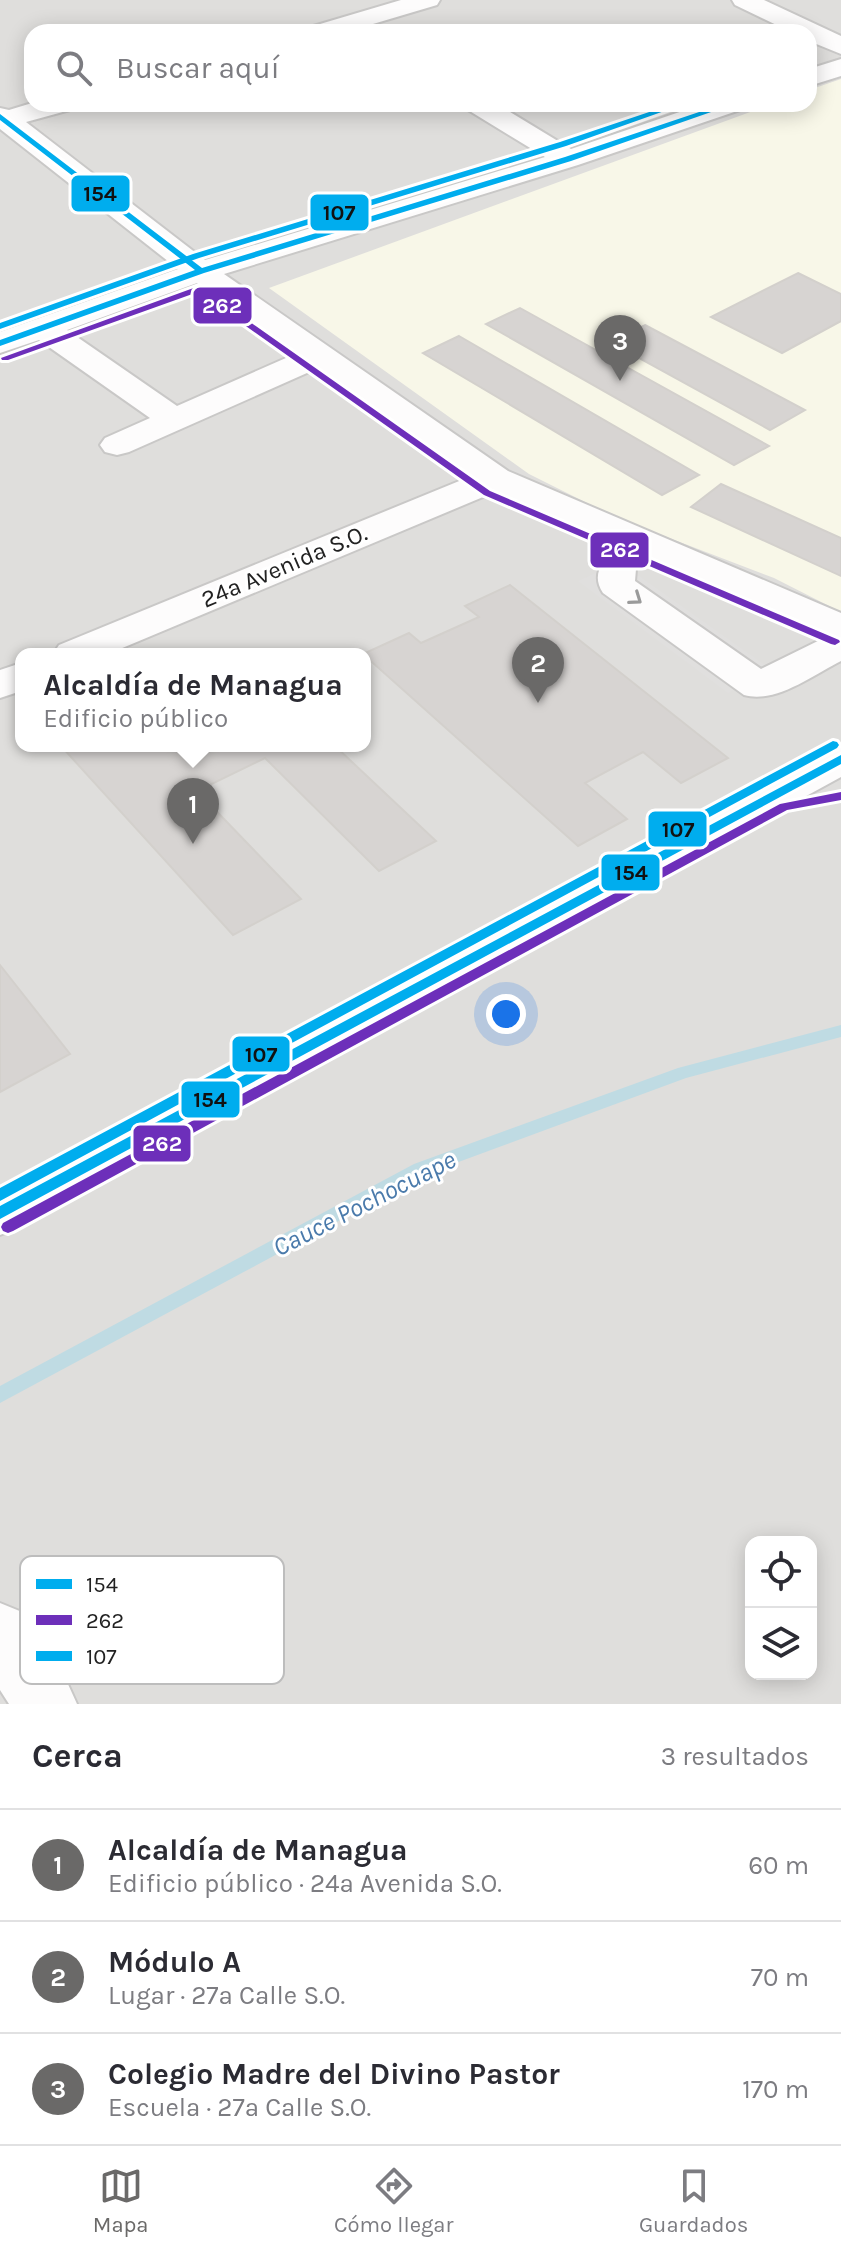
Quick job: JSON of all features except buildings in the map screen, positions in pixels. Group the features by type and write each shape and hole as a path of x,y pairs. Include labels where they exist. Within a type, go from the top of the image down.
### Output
{"street":[{"path":"363,24 428,0"},
{"path":"744,0 795,24"},
{"path":"315,6 345,24"},
{"path":"817,35 841,46"},
{"path":"817,75 841,67"},
{"path":"2,119 29,112"},
{"path":"491,112 568,159"},
{"path":"0,343 201,271 568,159 706,112"},
{"path":"2,119 201,271 495,479 841,627"},
{"path":"43,328 174,419"},
{"path":"117,445 319,356"},
{"name":"24a Avenida S.O.","path":"87,648 495,479"},
{"path":"639,539 617,568 616,585 758,686 841,645"},
{"path":"0,1213 841,759"},
{"path":"779,792 841,780"},
{"path":"0,1634 20,1665"},
{"path":"32,1684 45,1704"}],"shaded area":[{"path":"0,0 841,0 841,1704 0,1704"},
{"path":"841,79 841,612 774,578 617,518 529,474 269,288 750,112 817,112 817,87"},
{"path":"595,573 639,576 769,668 728,693 578,581"}],"waterway":[{"name":"Cauce Pochocuape","path":"0,1395 420,1169 684,1072 841,1031"}],"transit line":[{"name":"107","path":"0,326 196,256 563,144 657,112"},
{"name":"154","path":"0,343 201,271 568,159 706,112"},
{"name":"154","path":"0,116 201,271"},
{"name":"262","path":"5,358 199,289 487,493 835,642"},
{"name":"107","path":"0,1195 833,745"},
{"name":"154","path":"0,1213 841,759"},
{"name":"262","path":"8,1227 784,807 841,796"}],"place":[{"name":"Colegio Madre del Divino Pastor","path":"620,381"},
{"name":"Módulo A","path":"538,703"},
{"name":"Alcaldía de Managua","path":"193,844"}]}
